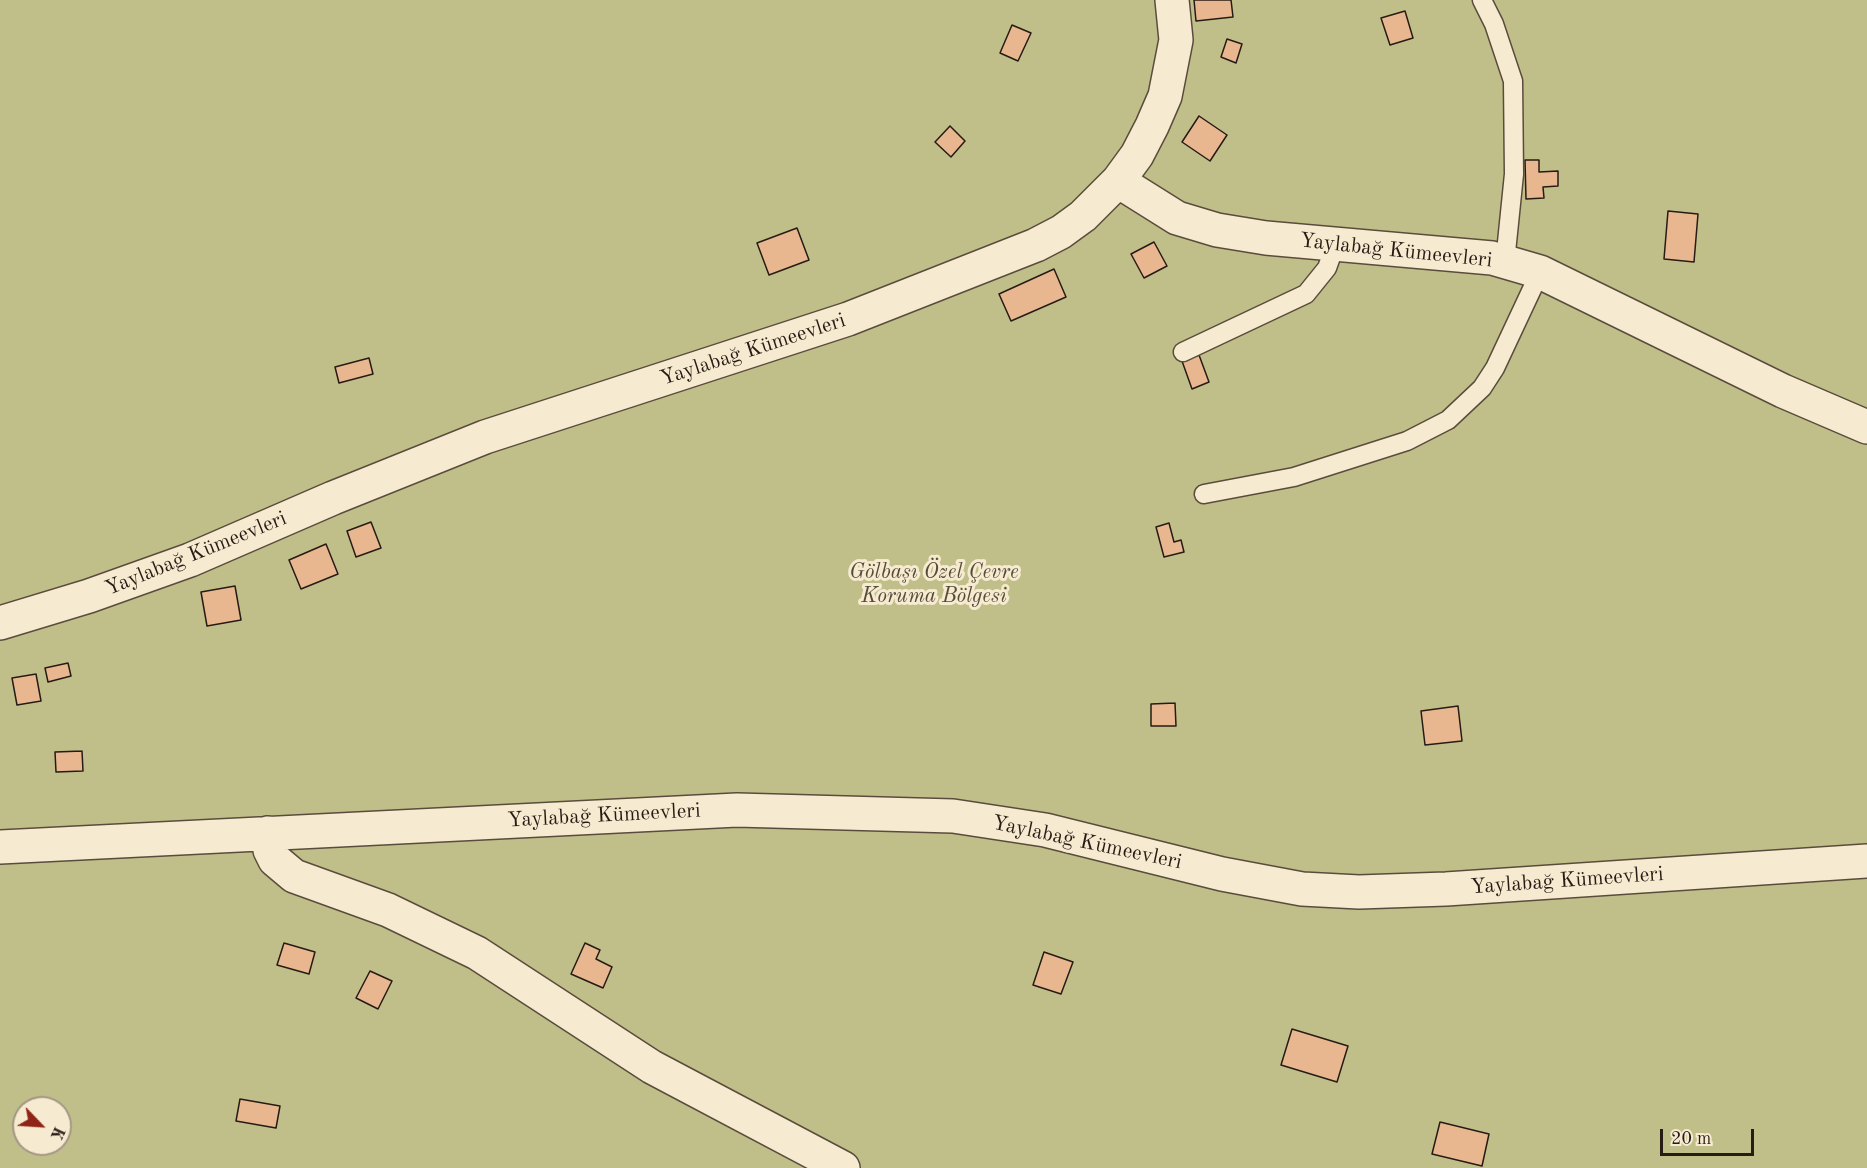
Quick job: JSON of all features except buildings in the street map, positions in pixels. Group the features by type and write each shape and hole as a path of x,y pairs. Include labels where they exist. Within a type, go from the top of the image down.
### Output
{"street":[{"name":"Yaylabağ Kümeevleri","path":"0,622 89,596 190,560 333,498 485,437 786,341 1010,256 1060,232 1083,216 1118,181 1137,155 1165,96 1176,40 1172,0"},
{"name":"Yaylabağ Kümeevleri","path":"1118,181 1177,218 1207,227 1266,238 1492,258 1540,273 1783,391 1867,427"},
{"name":"Yaylabağ Kümeevleri","path":"0,847 737,810 953,816 1045,830 1222,874 1279,885 1302,889 1359,892 1446,889 1867,861"},
{"path":"268,833 270,850 275,860 294,876 388,910 477,953 652,1067 843,1168"}],"lane":[{"path":"1482,0 1494,24 1513,81 1514,174 1505,262"},
{"path":"1183,352 1306,294 1327,268 1336,243"},
{"path":"1204,494 1294,477 1407,441 1448,420 1482,388 1496,368 1540,273"}],"green space":[{"name":"Gölbaşı Özel Çevre Koruma Bölgesi","path":"0,0 1867,0 1867,1168 0,1168"}]}
